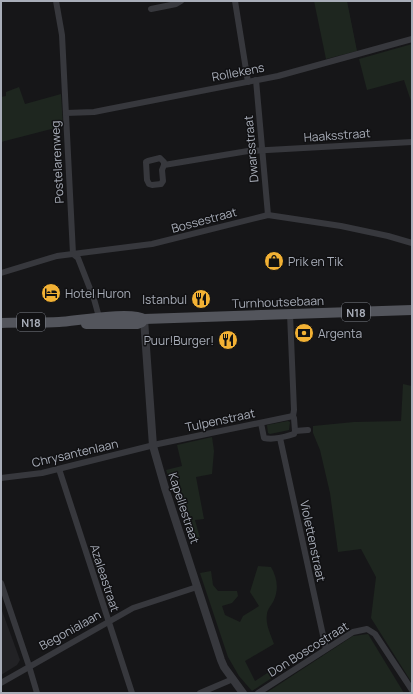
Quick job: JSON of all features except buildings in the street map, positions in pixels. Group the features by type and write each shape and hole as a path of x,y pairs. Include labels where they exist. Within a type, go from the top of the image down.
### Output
{"main road":[{"name":"Turnhoutsebaan","path":"1,323 61,322 84,318 136,316 144,319 412,310"},
{"name":"Turnhoutsebaan","path":"61,322 92,325 129,324 139,323 144,319"}],"street":[{"name":"Postelarenweg","path":"56,1 62,35 73,254 78,258 94,300 99,318"},
{"path":"152,9 176,4 181,1"},
{"path":"235,1 248,82"},
{"name":"Rollekens","path":"66,113 94,112 248,82 284,74 412,39"},
{"name":"Dwarsstraat","path":"256,80 268,215"},
{"name":"Haaksstraat","path":"164,165 248,151 412,142"},
{"path":"160,158 164,162 164,165 162,170 163,181 161,184 149,184 147,180 146,162 160,158"},
{"name":"Bossestraat","path":"1,273 58,256 152,244 268,215 341,226 388,236 412,243"},
{"path":"290,314 294,410 292,416 294,418 295,431"},
{"name":"Kapellestraat","path":"144,319 153,446 165,488 221,660 243,693"},
{"name":"Tulpenstraat","path":"153,446 292,416"},
{"path":"261,423 264,438 270,439 294,434 295,431 308,430"},
{"name":"Violettenstraat","path":"280,438 326,649"},
{"name":"Chrysantenlaan","path":"1,478 42,473 153,446"},
{"name":"Azaleastraat","path":"59,469 132,693"},
{"path":"1,583 37,693"},
{"name":"Begonialaan","path":"1,683 138,605 197,587"},
{"name":"Don Boscostraat","path":"258,693 353,632 368,629 375,634 412,690"},
{"path":"200,693 233,679"}],"shaded area":[{"path":"314,1 347,1 357,51 326,59"},
{"path":"412,44 412,104 404,80 367,90 359,59"},
{"path":"19,87 25,104 61,94 63,126 1,142 1,97 6,96 6,92"},
{"path":"403,384 412,386 412,683 371,618 376,577 361,549 338,552 330,493 320,450 313,433 313,426 354,422 401,421"},
{"path":"288,421 290,422 289,430 270,434 268,433 267,425"},
{"path":"212,437 214,451 212,474 196,477 204,519 195,520 200,538 190,540 166,470 182,466 177,445"},
{"path":"258,566 271,567 276,579 276,596 267,612 267,622 274,644 245,661 255,681 272,670 276,675 252,691 239,676 228,657 200,573 211,571 213,585 218,591 237,591 238,596 232,603 222,606 225,615 240,622 243,616 259,606 250,592"},
{"path":"1,608 20,660 17,665 1,675"},
{"path":"368,634 404,693 266,693 353,636"}],"place":[{"name":"Prik en Tik","path":"274,261"},
{"name":"Hotel Huron","path":"51,293"},
{"name":"Istanbul","path":"201,299"},
{"name":"Argenta","path":"304,333"},
{"name":"Puur!Burger!","path":"228,340"}]}
